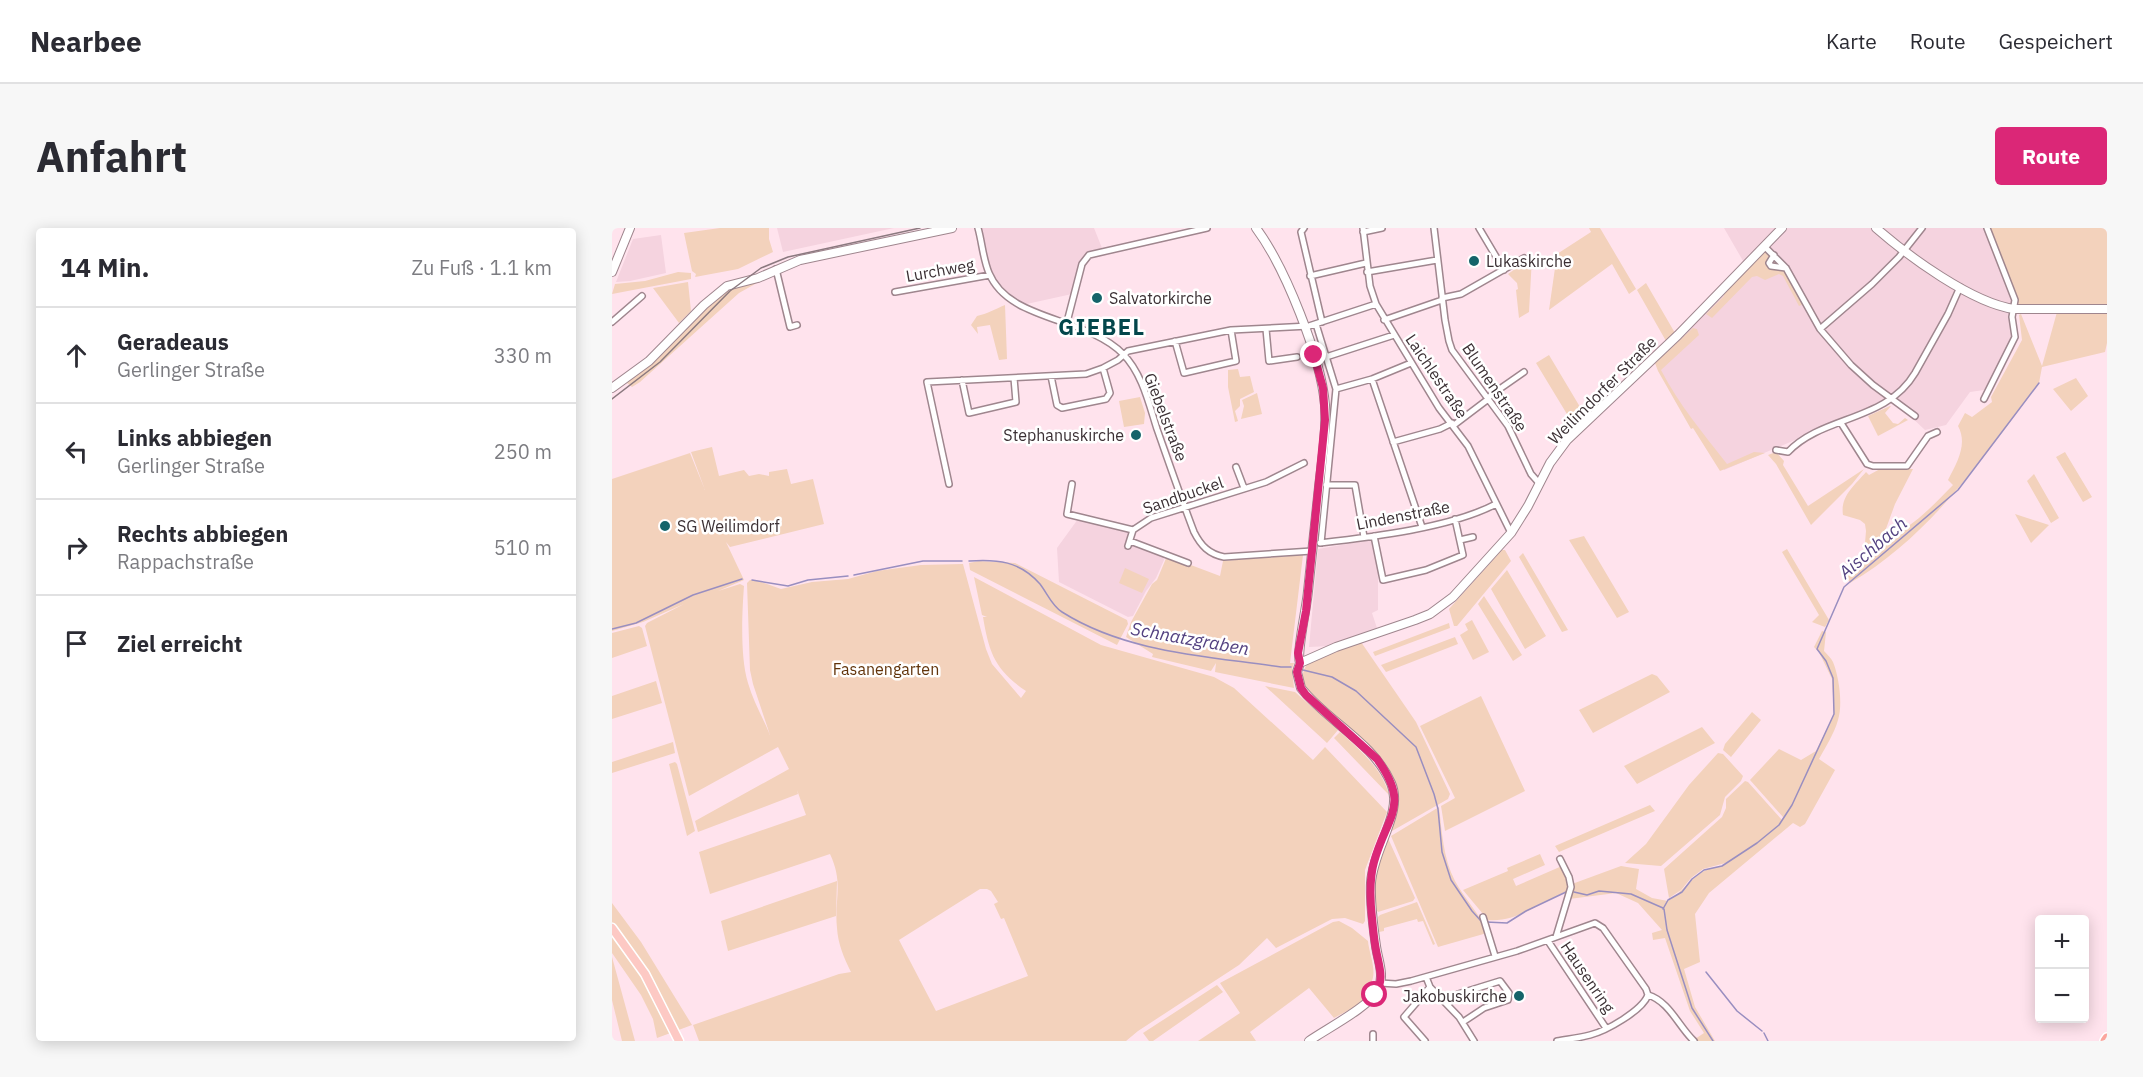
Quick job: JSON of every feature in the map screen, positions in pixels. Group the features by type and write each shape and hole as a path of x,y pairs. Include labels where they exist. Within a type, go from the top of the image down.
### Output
{"main road":[{"path":"612,272 615,256 630,228"},
{"path":"612,388 650,361 722,289 816,256 952,228"},
{"path":"1257,228 1272,251 1305,326 1323,388 1325,420 1315,545 1297,672 1301,688 1377,759 1395,792 1395,807 1373,865 1371,882 1372,916 1381,970 1380,983 1376,993 1366,1004 1309,1041"},
{"name":"Weilimdorfer Straße","path":"1300,663 1336,647 1388,631 1430,614 1453,597 1511,532 1550,463 1568,440 1678,335 1782,228"},
{"path":"1876,228 1903,251 1960,287 2000,307 2107,309"},
{"path":"612,928 649,981 679,1041"}],"street":[{"name":"Giebelstraße","path":"978,228 990,275 1001,291 1015,303 1100,337 1123,355 1143,388 1185,507 1198,539 1207,550 1216,555 1234,557 1315,545"},
{"path":"1067,322 1082,264 1089,255 1207,228"},
{"path":"1304,228 1301,232 1319,323 1336,389 1326,485 1315,545"},
{"path":"1363,230 1382,228"},
{"name":"Blumenstraße","path":"1434,228 1442,299 1452,350 1508,426 1531,474 1539,483"},
{"path":"1479,228 1504,270"},
{"path":"1820,329 1861,296 1922,228"},
{"path":"1984,399 2014,342 2014,296 1987,228"},
{"name":"Laichlestraße","path":"1363,230 1367,272 1376,304 1439,408 1468,446 1511,532"},
{"path":"1764,246 1786,268 1820,329 1851,364 1873,385 1915,416"},
{"path":"1774,255 1769,263 1771,266 1786,268"},
{"path":"1384,320 1459,295 1524,258"},
{"path":"1367,272 1437,260"},
{"path":"1310,276 1366,263"},
{"path":"776,269 790,327 796,325"},
{"name":"Lurchweg","path":"895,292 990,275"},
{"path":"1776,450 1788,452 1799,441 1892,399 1910,382 1939,332 1960,287"},
{"path":"612,322 642,296"},
{"path":"949,484 927,382 1083,374 1103,368 1120,359 1128,351 1231,330 1305,326 1376,304"},
{"path":"1266,329 1269,361 1298,357"},
{"path":"1174,341 1184,373 1236,360 1231,330"},
{"path":"1326,357 1394,335"},
{"path":"1336,389 1372,379 1411,363"},
{"path":"1052,376 1057,405 1062,408 1106,399 1110,393 1103,368"},
{"path":"1393,442 1453,424 1524,372"},
{"path":"962,380 969,413 1016,402 1014,378"},
{"path":"1372,379 1422,527"},
{"path":"1841,423 1864,462 1873,466 1907,466 1928,436 1937,432"},
{"name":"Sandbuckel","path":"1188,563 1129,544 1133,530 1151,518 1266,482 1304,463"},
{"name":"Sandbuckel","path":"1236,467 1244,488"},
{"name":"Sandbuckel","path":"1072,484 1068,514 1133,530"},
{"path":"1326,485 1355,484 1364,537"},
{"name":"Lindenstraße","path":"1315,545 1422,527 1479,513 1496,504"},
{"path":"1374,536 1383,580 1426,570 1463,555 1455,519"},
{"path":"1460,540 1473,537"},
{"name":"Hausenring","path":"1556,937 1571,887 1560,859"},
{"path":"1485,921 1496,956"},
{"name":"Hausenring","path":"1380,983 1403,983 1426,977 1548,941 1590,924 1600,925 1648,995 1645,1002 1627,1017 1606,1029 1591,1035 1557,1041"},
{"name":"Hausenring","path":"1548,941 1586,995 1606,1029"},
{"path":"1426,977 1430,987 1463,1022 1474,1041"},
{"path":"1448,1004 1458,994 1500,981 1509,993 1508,1000 1484,1008 1463,1022"},
{"path":"1425,1041 1404,1017 1430,987"},
{"name":"Hausenring","path":"1648,995 1655,997 1667,1008 1692,1039"},
{"path":"1373,1034 1373,1041"}],"shaded area":[{"path":"777,228 894,228 783,252"},
{"path":"982,228 1094,228 1102,248 1089,253 1072,294 1022,305 1003,291 993,277"},
{"path":"1724,228 1989,228 2016,299 2013,339 1984,390 1970,392 1946,425 1925,430 1892,399 1724,470 1676,402 1655,363 1769,250 1765,246 1746,266"},
{"path":"661,235 666,273 616,282 633,239"},
{"path":"1078,519 1130,533 1127,541 1163,556 1164,560 1156,578 1146,591 1133,616 1128,617 1059,582 1057,548"},
{"path":"1371,540 1378,568 1378,610 1372,613 1378,631 1329,646 1309,647 1318,549"}],"green space":[{"path":"720,228 769,228 769,239 773,252 738,269 695,277 684,233"},
{"path":"1589,228 1600,228 1636,289 1629,294 1612,264 1549,310 1557,254 1591,232"},
{"path":"1989,228 2107,228 2107,307 2026,307 2019,305"},
{"path":"1765,251 1774,255 1806,303 1799,306 1783,276 1779,274 1765,280 1757,276 1752,277 1712,318 1706,314 1724,296 1723,292 1751,259"},
{"path":"1532,257 1529,312 1519,318 1517,283 1508,274"},
{"path":"678,272 691,273 691,279 612,294 615,284 645,281"},
{"path":"766,278 739,293 640,382 632,387 627,383 624,384 724,290"},
{"path":"688,282 691,311 679,323 653,288"},
{"path":"1646,283 1675,333 1666,341 1637,290"},
{"path":"1005,305 1007,359 999,360 990,325 977,327 978,334 971,325 977,316"},
{"path":"2057,312 2107,313 2105,352 2042,367 2039,383 1954,493 1906,542 1879,564 1850,583 1846,575 1853,573 1864,555 1866,531 1865,524 1860,520 1843,515 1844,502 1849,491 1866,472 1869,475 1880,469 1913,469 1895,504 1883,537 1912,524 1953,485 1948,480 1962,447 1958,426 1965,413 1972,417 1992,402 1991,397 2022,340 2019,315 2021,314 2042,366"},
{"path":"1693,328 1697,329 1699,335 1661,370 1668,383 1727,464 1754,452 1765,453 1720,471 1693,428 1691,429 1655,363"},
{"path":"1549,355 1586,417 1576,429 1536,363"},
{"path":"1238,369 1240,377 1250,376 1254,392 1240,399 1240,406 1235,411 1238,421 1235,422 1228,387 1228,370"},
{"path":"2076,378 2088,396 2071,411 2053,389"},
{"path":"1257,393 1262,414 1241,419 1244,406 1242,400"},
{"path":"1140,397 1145,413 1144,424 1124,427 1119,401"},
{"path":"1891,406 1885,413 1893,423 1898,424 1905,418 1908,420 1878,436 1868,416"},
{"name":"Fasanengarten","path":"712,447 719,476 744,470 749,476 759,474 769,476 769,472 787,469 791,484 813,479 824,524 730,547 726,542 744,580 718,591 740,584 744,586 742,635 745,672 770,735 750,670 747,583 750,580 781,589 812,582 848,579 877,571 921,565 963,564 992,664 1021,698 1026,691 1000,668 991,651 983,617 987,617 982,615 974,577 1101,645 1214,677 1234,688 1313,760 1325,747 1387,812 1365,870 1365,921 1363,924 1345,918 1332,919 1276,948 1267,938 1239,965 1126,1041 699,1041 693,1025 839,974 851,972 838,934 836,918 838,883 830,854 710,894 699,852 806,815 797,790 798,794 698,832 695,821 789,769 778,747 689,796 645,626 684,604 643,622 612,631 612,479 690,453 705,490 691,452","holes":["980,889 987,889 998,902 994,904 1001,919 1004,918 1028,976 936,1011 899,940"]},
{"path":"1776,452 1784,461 1783,465 1808,506 1864,469 1811,525 1776,464 1768,455"},
{"path":"2065,452 2092,497 2083,502 2056,457"},
{"path":"2034,474 2059,518 2051,523 2027,481"},
{"path":"2015,514 2049,525 2031,543"},
{"path":"1584,536 1629,612 1617,618 1569,540"},
{"path":"1787,549 1829,620 1825,627 1812,622 1819,615 1782,552"},
{"path":"1502,550 1505,550 1511,561 1457,626 1454,626 1449,609"},
{"path":"1523,553 1568,630 1562,632 1519,557"},
{"path":"1303,555 1290,663 1294,663 1292,669 1294,688 1215,672 1216,663 1211,671 1152,657 1153,654 1126,637 1131,622 1152,584 1157,580 1167,556 1220,576 1223,561"},
{"path":"979,561 1015,563 1127,620 1128,624 1117,645 970,570 969,563"},
{"path":"1125,568 1149,579 1142,593 1119,583"},
{"path":"1507,570 1546,636 1525,649 1491,589"},
{"path":"1484,596 1522,655 1513,661 1478,604"},
{"path":"1472,620 1489,652 1473,660 1460,635 1468,630 1465,624"},
{"path":"1449,623 1450,628 1375,656 1373,652"},
{"path":"639,626 642,628 647,646 612,658 612,633"},
{"path":"1822,631 1826,632 1824,651 1833,662 1837,675 1840,706 1838,720 1819,759 1835,770 1805,824 1800,827 1793,823 1709,893 1695,914 1700,962 1684,969 1695,1007 1715,1041 1697,1041 1695,1039 1704,1033 1690,1011 1665,938 1653,940 1652,933 1662,930 1638,903 1616,893 1569,899 1572,884 1621,866 1639,869 1636,889 1652,898 1668,901 1702,872 1729,862 1703,869 1669,898 1664,869 1722,817 1726,808 1726,799 1745,781 1782,820 1783,817 1750,780 1779,749 1801,760 1816,751 1834,714 1832,679 1819,652 1814,647"},
{"path":"1455,637 1458,644 1386,672 1381,665"},
{"path":"1361,642 1416,722 1450,794 1448,799 1392,831 1388,831 1398,805 1397,789 1390,774 1366,743 1310,693 1303,678 1308,663"},
{"path":"1652,674 1657,676 1670,692 1593,733 1579,710"},
{"path":"656,681 662,703 612,719 612,696"},
{"path":"1265,686 1295,692 1338,730 1327,743"},
{"path":"1481,696 1525,791 1445,831 1441,806 1455,798 1420,726"},
{"path":"1752,712 1761,720 1731,757 1723,750 1725,744"},
{"path":"1702,727 1715,743 1637,784 1624,766"},
{"path":"1340,732 1376,768 1389,795 1334,738"},
{"path":"673,742 675,753 612,773 612,762"},
{"path":"1718,753 1723,754 1743,776 1725,797 1720,815 1661,866 1625,863 1646,844 1689,785"},
{"path":"675,762 695,831 687,836 669,764"},
{"path":"1650,805 1655,811 1559,852 1555,846"},
{"path":"1439,807 1444,845 1451,872 1487,933 1438,947 1391,836"},
{"path":"1387,836 1415,898 1413,901 1378,912 1373,896 1374,885"},
{"path":"1540,854 1545,865 1513,879 1516,886 1562,866 1570,885 1569,891 1513,917 1488,920 1463,890 1508,871 1507,868"},
{"path":"837,881 836,916 728,951 721,921"},
{"path":"1417,902 1435,944 1433,945 1423,921 1418,922 1417,919 1384,928 1384,931 1379,932 1378,917 1380,915"},
{"path":"612,903 641,942 692,1025 657,1038 653,1019 641,995 612,953"},
{"path":"1339,921 1368,941 1373,978 1366,988 1369,995 1358,1005 1334,1018 1309,988 1250,1032 1256,1041 1198,1041 1240,1013 1220,983 1333,922"},
{"path":"612,957 635,1041 622,1041 612,1000"},
{"path":"1217,985 1223,992 1153,1041 1149,1041 1143,1033"}],"waterway":[{"name":"Aischbach","path":"1663,909 1668,900 1682,892 1692,879 1704,870 1722,866 1779,825 1792,805 1834,714 1833,678 1826,661 1817,649 1844,587 1958,490 2039,383"},
{"name":"Schnatzgraben","path":"854,575 923,561 962,561"},
{"name":"Schnatzgraben","path":"969,561 998,561 1016,566 1032,576 1062,612 1087,626 1140,645 1196,656 1291,667"},
{"name":"Schnatzgraben","path":"752,580 788,586 808,580 848,576"},
{"name":"Schnatzgraben","path":"612,629 636,623 693,595 742,579"},
{"name":"Schnatzgraben","path":"1303,670 1332,677 1356,691 1416,747 1438,809 1442,852 1451,880 1481,921"},
{"name":"Schnatzgraben","path":"1574,892 1587,895 1599,891 1631,894 1663,908"},
{"name":"Schnatzgraben","path":"1486,922 1507,923 1566,892"},
{"path":"1664,909 1667,930 1692,1008 1713,1041"},
{"path":"1706,972 1737,1011 1762,1031"},
{"path":"1764,1033 1768,1041"}],"tram line":[{"path":"612,399 660,362 730,291 761,268 788,257 920,228"}],"place":[{"name":"Lukaskirche","path":"1474,261"},
{"name":"Salvatorkirche","path":"1097,298"},
{"name":"Stephanuskirche","path":"1136,435"},
{"name":"SG Weilimdorf","path":"665,526"},
{"name":"Jakobuskirche","path":"1519,996"}],"district":[{"name":"GIEBEL","path":"1102,327"}],"route":[{"path":"1314,355 1323,388 1325,420 1297,677 1306,695 1377,759 1395,792 1395,807 1378,849 1371,882 1372,916 1381,970 1379,988 1375,995"}]}
